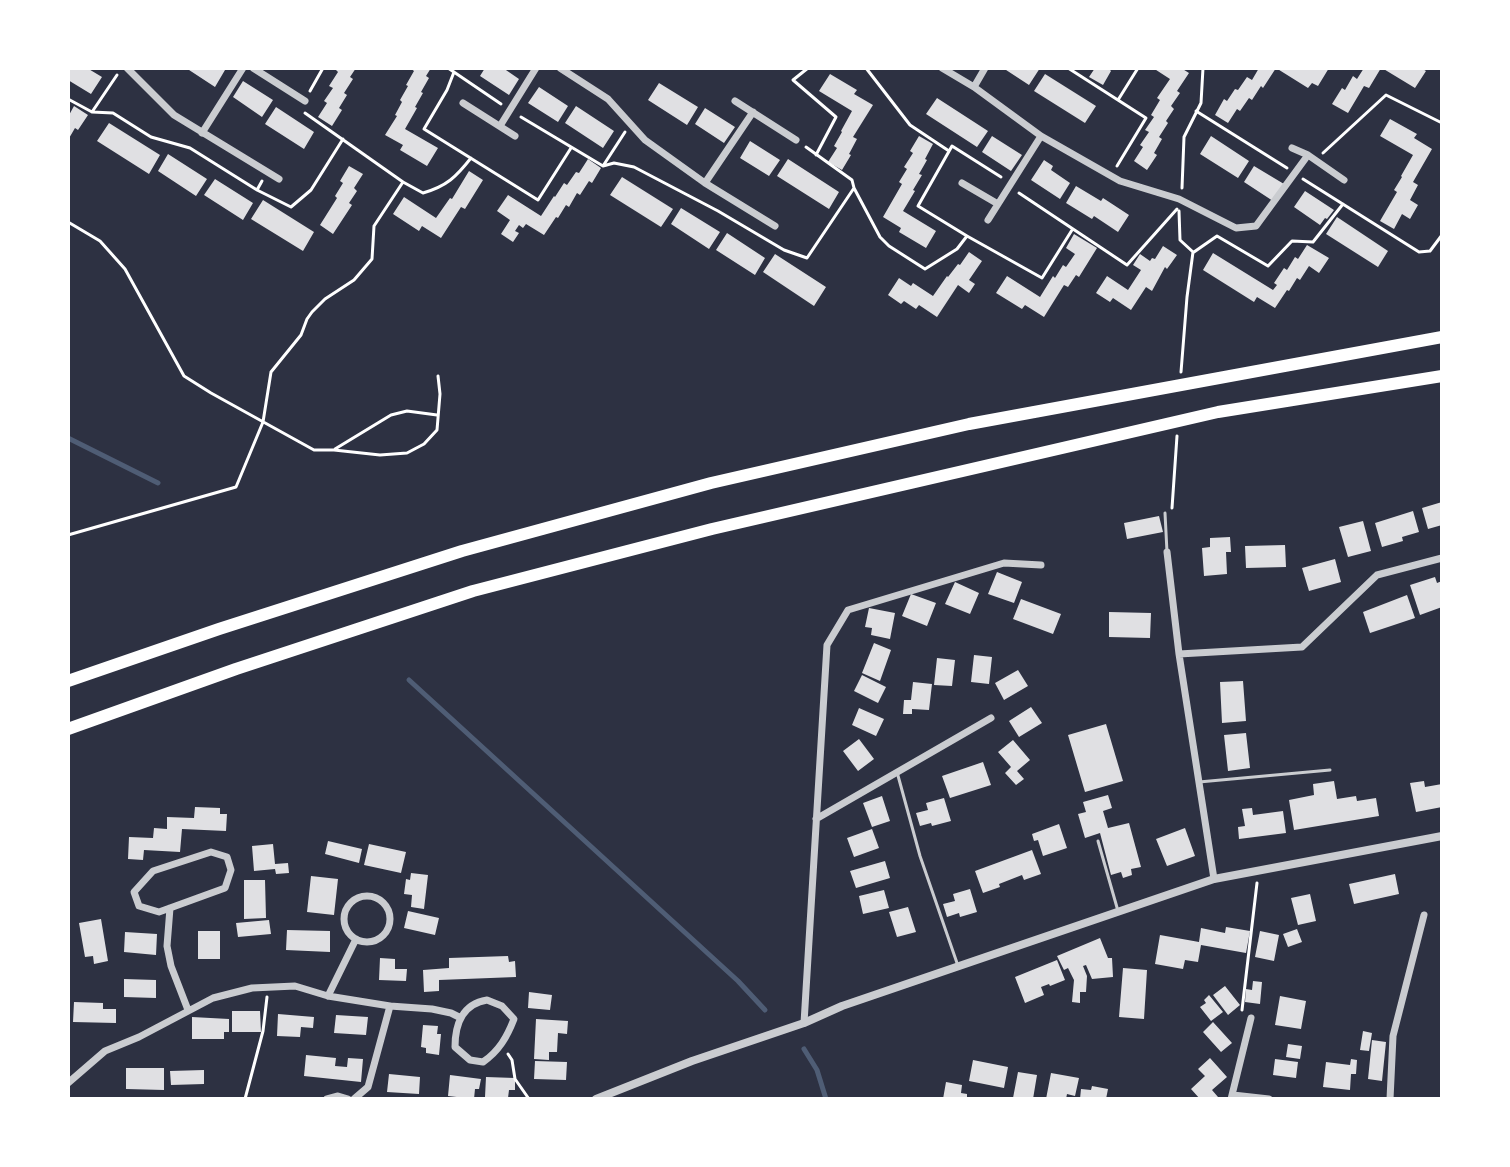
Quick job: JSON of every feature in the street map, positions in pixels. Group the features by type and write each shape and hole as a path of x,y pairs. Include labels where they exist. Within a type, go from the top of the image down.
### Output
{"highway":[{"path":"68,681 462,551 711,483 969,424 1442,337"},
{"path":"68,729 236,669 473,591 683,537 1218,412 1442,376"}],"street":[{"path":"124,68 174,115 279,179"},
{"path":"202,133 243,68"},
{"path":"253,68 305,101"},
{"path":"500,126 536,68"},
{"path":"560,68 608,99 645,140 705,183 775,226"},
{"path":"942,68 974,87 1041,136 1120,181 1179,199 1236,228 1256,226 1295,174 1312,157"},
{"path":"974,87 985,68"},
{"path":"735,101 796,140"},
{"path":"463,103 515,136"},
{"path":"705,183 753,112"},
{"path":"988,220 1041,136"},
{"path":"1292,148 1312,157 1344,180"},
{"path":"962,183 998,204"},
{"path":"1167,552 1179,654 1214,879"},
{"path":"1179,654 1302,647 1377,575 1442,558"},
{"path":"804,1023 827,645 848,610 1004,563 1041,565"},
{"path":"816,819 991,718"},
{"path":"596,1099 692,1061 804,1023 842,1006 1214,879 1442,836"},
{"path":"211,852 227,857 231,870 225,888 170,908 159,912 139,906 134,892 153,871 211,852"},
{"path":"364,894 379,898 391,915 389,930 375,942 364,943 356,939 349,935 342,918 351,900 364,894"},
{"path":"170,908 167,946 171,966 188,1010"},
{"path":"1390,1099 1393,1036 1424,915"},
{"path":"328,996 356,939"},
{"path":"68,1083 105,1051 139,1037 213,998 252,988 295,986 328,996 432,1009 461,1018"},
{"path":"487,1000 502,1006 514,1019 501,1045 483,1062 470,1060 455,1047 455,1030 475,1002 487,1000"},
{"path":"354,1099 368,1087 390,1006"},
{"path":"1251,1018 1232,1097 1269,1099"},
{"path":"327,1099 338,1096 348,1099"}],"lane":[{"path":"1165,513 1167,552"},
{"path":"1199,782 1330,770"},
{"path":"897,772 920,856 958,966"},
{"path":"1098,841 1118,911"}],"path":[{"path":"92,112 124,68"},
{"path":"323,68 300,109 403,182 423,193 440,188 456,177 471,158"},
{"path":"448,68 603,166 630,124"},
{"path":"808,68 793,80 836,117 816,155"},
{"path":"866,68 910,125 949,151"},
{"path":"1068,68 1146,118 1111,176"},
{"path":"1118,100 1138,68"},
{"path":"454,72 424,129 538,200 571,148"},
{"path":"1312,157 1386,95 1442,123"},
{"path":"68,99 92,112 113,113 151,137 190,148 257,190 291,207 311,190 343,138"},
{"path":"1196,111 1419,252 1430,251 1442,235"},
{"path":"796,140 852,180 880,237 925,269 957,249 967,236 1042,278 1072,230"},
{"path":"257,190 268,172"},
{"path":"68,535 236,487 263,422 271,372 301,335 312,312 325,299 354,280 372,259 374,226 403,182"},
{"path":"1010,186 1127,265 1179,206"},
{"path":"1193,252 1217,236 1268,266 1292,241 1313,242 1343,204"},
{"path":"68,222 100,241 125,269 184,376 314,450 380,455 407,453 424,444 437,430 438,376"},
{"path":"334,450 391,415 407,411 437,415"},
{"path":"1251,1018 1241,1010 1258,870"},
{"path":"245,1099 263,1031 268,988"},
{"path":"501,1045 512,1060 515,1079 529,1099"}],"building":[{"path":"68,68 87,68 102,77 91,94 68,80"},
{"path":"186,68 222,68 225,70 215,87"},
{"path":"337,68 356,68 339,108 342,110 332,126 318,117 333,88 329,86 338,72"},
{"path":"410,68 431,68 417,108 405,129 438,148 427,166 400,150 403,145 385,135 397,116 400,100 414,71"},
{"path":"485,68 503,68 519,79 509,95 480,76"},
{"path":"1003,68 1040,68 1029,85"},
{"path":"1095,68 1109,68 1111,71 1103,85 1089,77"},
{"path":"1153,68 1181,68 1189,73 1177,91 1180,93 1171,106 1174,109 1154,153 1157,155 1147,170 1134,161 1149,132 1145,130 1154,117 1151,115 1160,100 1157,98 1170,79"},
{"path":"1259,68 1276,68 1263,88 1261,86 1240,111 1237,109 1228,123 1215,115 1224,99 1227,101 1247,77 1252,80"},
{"path":"1276,68 1329,68 1318,86 1312,83 1308,88"},
{"path":"1364,68 1381,68 1369,88 1364,86 1348,113 1332,104 1342,88 1345,90 1353,76 1357,79"},
{"path":"1382,68 1421,68 1426,71 1415,88"},
{"path":"830,74 857,90 854,94 873,105 853,137 857,139 842,170 828,162 852,111 819,91"},
{"path":"1045,74 1096,106 1085,123 1034,91"},
{"path":"243,81 273,100 262,117 233,97"},
{"path":"659,83 698,107 687,125 648,100"},
{"path":"539,87 568,106 558,122 528,103"},
{"path":"937,98 988,131 977,147 926,114"},
{"path":"74,106 88,115 68,140 68,117"},
{"path":"576,106 614,131 603,148 565,123"},
{"path":"276,107 314,132 304,149 265,124"},
{"path":"705,108 735,127 724,143 695,124"},
{"path":"1390,119 1417,134 1414,138 1432,149 1413,182 1418,185 1410,200 1418,205 1410,219 1402,214 1394,229 1380,221 1413,155 1380,136"},
{"path":"109,123 160,155 149,174 97,141"},
{"path":"919,136 933,144 915,191 903,211 936,231 926,248 899,232 901,228 883,217 902,184 899,182 907,169 904,167"},
{"path":"992,136 1022,155 1011,171 982,152"},
{"path":"1211,136 1249,161 1238,178 1200,154"},
{"path":"750,141 780,160 769,176 740,158"},
{"path":"168,154 207,179 196,196 158,171"},
{"path":"588,159 601,168 592,183 589,181 580,195 577,193 544,235 526,224 523,228 519,225 515,231 519,233 513,242 501,234 510,220 497,211 508,195 541,216 564,183 567,185 576,172 579,173"},
{"path":"788,159 839,192 829,209 777,176"},
{"path":"1044,160 1053,166 1051,170 1070,183 1060,199 1031,180"},
{"path":"349,166 363,174 354,188 357,191 349,203 352,205 333,234 320,225 337,198 335,196 343,183 340,181"},
{"path":"1254,166 1284,184 1273,201 1244,182"},
{"path":"469,171 483,180 465,209 461,207 441,238 422,226 419,231 393,214 404,197 436,218"},
{"path":"622,177 673,209 661,227 610,195"},
{"path":"215,179 253,203 243,220 204,195"},
{"path":"1076,186 1101,201 1103,198 1129,215 1118,232 1066,203"},
{"path":"1305,191 1334,210 1320,225 1294,207"},
{"path":"263,200 314,232 303,251 251,219"},
{"path":"681,208 720,232 709,249 671,224"},
{"path":"1337,217 1388,251 1378,267 1326,234"},
{"path":"727,233 765,258 755,275 716,250"},
{"path":"1074,234 1097,248 1079,277 1076,275 1068,287 1064,285 1044,317 1025,305 1022,309 996,293 1007,276 1040,297 1053,276 1055,278 1063,265 1066,267 1075,254 1066,248"},
{"path":"1307,245 1329,258 1319,273 1309,266 1275,308 1257,297 1254,302 1203,270 1213,253 1273,290 1284,268 1287,270 1295,257 1298,259"},
{"path":"1163,246 1177,255 1167,269 1165,267 1152,291 1146,287 1131,310 1113,298 1110,302 1096,293 1107,276 1128,290 1141,270 1133,265 1140,254 1150,261 1155,259"},
{"path":"969,252 982,261 969,280 975,284 969,293 958,285 937,317 919,305 916,309 888,295 899,278 933,296"},
{"path":"775,254 826,287 814,306 763,272"},
{"path":"1442,502 1442,525 1428,529 1422,508"},
{"path":"1413,511 1419,532 1382,547 1375,523"},
{"path":"1159,516 1163,532 1127,539 1124,523"},
{"path":"1363,521 1371,551 1348,557 1339,527"},
{"path":"1230,537 1231,552 1226,552 1227,574 1204,576 1202,548 1210,547 1210,538"},
{"path":"1285,545 1286,567 1246,568 1245,546"},
{"path":"1335,559 1341,582 1309,591 1302,568"},
{"path":"997,572 1022,582 1014,603 988,594"},
{"path":"1435,577 1437,583 1442,581 1442,607 1420,615 1410,585"},
{"path":"955,582 979,593 970,614 945,604"},
{"path":"911,594 936,603 927,626 902,616"},
{"path":"1407,595 1415,618 1370,633 1363,612"},
{"path":"1021,599 1061,614 1053,634 1013,619"},
{"path":"869,608 895,613 890,639 871,635 872,628 865,627"},
{"path":"1109,612 1151,613 1150,638 1109,637"},
{"path":"874,643 891,650 880,681 862,673"},
{"path":"974,655 992,657 989,684 971,682"},
{"path":"937,658 955,660 952,686 934,685"},
{"path":"1018,670 1028,686 1004,700 995,683"},
{"path":"862,675 886,687 878,703 854,691"},
{"path":"1243,681 1246,721 1222,723 1220,682"},
{"path":"913,682 932,684 929,710 912,709 912,714 903,714 904,700 911,700"},
{"path":"1031,707 1042,723 1019,737 1009,721"},
{"path":"859,708 884,719 876,736 852,725"},
{"path":"1106,724 1123,781 1085,792 1068,735"},
{"path":"1246,733 1250,768 1228,771 1224,735"},
{"path":"859,739 874,759 858,771 843,751"},
{"path":"1013,740 1030,760 1017,771 1024,779 1016,785 1005,773 1011,767 998,752"},
{"path":"983,762 991,785 950,798 942,776"},
{"path":"1334,781 1337,799 1356,796 1357,801 1376,798 1379,816 1294,830 1289,800 1314,795 1313,784"},
{"path":"1424,781 1425,787 1442,784 1442,807 1416,812 1410,783"},
{"path":"1108,795 1112,808 1103,811 1108,828 1129,823 1141,867 1131,869 1132,875 1123,878 1121,872 1111,875 1100,833 1085,838 1078,814 1086,812 1083,802"},
{"path":"882,796 890,821 872,827 863,803"},
{"path":"944,798 951,821 920,826 916,813 928,810 926,803"},
{"path":"195,807 220,808 220,814 227,814 226,831 182,829 180,852 144,850 143,860 128,859 129,837 153,838 154,828 167,829 167,817 194,818"},
{"path":"1252,808 1253,815 1283,811 1286,833 1239,839 1238,827 1245,826 1242,809"},
{"path":"1059,824 1067,848 1043,856 1038,840 1034,841 1032,834"},
{"path":"1185,828 1195,856 1167,866 1156,839"},
{"path":"872,829 879,848 854,857 847,838"},
{"path":"328,841 362,849 359,863 325,854"},
{"path":"273,844 275,864 288,863 289,873 276,874 275,869 254,871 252,846"},
{"path":"369,844 406,852 401,873 364,865"},
{"path":"1032,850 1041,874 1024,880 1022,875 983,893 975,871"},
{"path":"885,861 890,878 856,888 850,871"},
{"path":"411,873 428,875 424,909 411,907 412,895 404,894 406,879 410,880"},
{"path":"1395,874 1399,894 1354,904 1349,884"},
{"path":"311,876 338,879 334,915 307,912"},
{"path":"244,880 265,880 266,918 244,919"},
{"path":"970,889 977,912 947,917 943,904 955,901 953,894"},
{"path":"884,890 889,908 863,914 859,896"},
{"path":"1310,894 1316,921 1298,925 1291,898"},
{"path":"908,907 916,932 897,937 889,912"},
{"path":"408,911 439,918 435,935 404,928"},
{"path":"101,919 108,961 94,964 93,956 85,957 79,923"},
{"path":"269,920 271,934 238,937 236,923"},
{"path":"1226,927 1250,931 1246,953 1201,945 1198,962 1185,960 1183,969 1155,964 1160,935 1199,942 1201,928 1225,933"},
{"path":"1297,929 1302,942 1288,947 1283,934"},
{"path":"287,930 330,931 330,952 286,950"},
{"path":"198,931 220,931 220,959 198,959"},
{"path":"1260,931 1279,935 1274,961 1255,957"},
{"path":"125,932 157,934 156,955 124,952"},
{"path":"1100,938 1108,958 1112,958 1113,977 1092,979 1086,965 1083,966 1087,976 1086,992 1080,992 1080,1003 1072,1002 1074,980 1057,956"},
{"path":"508,956 509,962 515,961 516,977 439,980 439,991 424,992 423,970 449,968 449,958"},
{"path":"380,958 395,959 395,969 407,969 406,981 379,980"},
{"path":"1057,960 1065,980 1041,987 1044,995 1025,1003 1015,977"},
{"path":"1123,968 1147,970 1144,1019 1119,1017"},
{"path":"124,979 156,980 156,998 124,997"},
{"path":"1253,981 1262,982 1260,1004 1245,1002 1246,989 1252,990"},
{"path":"1225,986 1240,1005 1228,1015 1213,995"},
{"path":"529,992 552,995 550,1010 528,1008"},
{"path":"1209,995 1223,1012 1211,1021 1200,1007"},
{"path":"1280,996 1306,1001 1301,1029 1275,1025"},
{"path":"74,1002 103,1003 103,1009 116,1009 116,1023 73,1022"},
{"path":"232,1011 260,1011 261,1032 232,1032"},
{"path":"278,1014 314,1017 313,1028 301,1027 300,1037 277,1036"},
{"path":"336,1015 368,1017 366,1035 334,1033"},
{"path":"192,1017 229,1019 229,1032 224,1032 224,1039 192,1039"},
{"path":"536,1019 568,1021 567,1034 558,1033 557,1052 549,1052 549,1060 534,1059"},
{"path":"1213,1022 1232,1043 1221,1052 1203,1032"},
{"path":"423,1025 438,1026 437,1034 441,1034 439,1055 426,1053 426,1048 421,1047"},
{"path":"1363,1031 1372,1033 1369,1051 1360,1050"},
{"path":"1372,1040 1386,1042 1382,1081 1368,1079"},
{"path":"1288,1044 1302,1046 1300,1059 1286,1057"},
{"path":"306,1055 336,1058 335,1066 347,1067 348,1058 363,1059 361,1082 304,1076"},
{"path":"1210,1058 1227,1077 1212,1090 1218,1097 1216,1099 1200,1099 1191,1089 1205,1076 1198,1069"},
{"path":"1275,1059 1298,1062 1296,1078 1273,1075"},
{"path":"1351,1059 1357,1060 1356,1074 1351,1074 1350,1090 1323,1087 1326,1062 1350,1065"},
{"path":"973,1060 1008,1067 1004,1088 969,1081"},
{"path":"535,1061 567,1062 566,1080 534,1079"},
{"path":"126,1068 164,1068 164,1090 126,1089"},
{"path":"204,1070 204,1084 171,1085 170,1071"},
{"path":"1018,1072 1037,1075 1033,1099 1013,1098"},
{"path":"1051,1073 1079,1078 1075,1096 1067,1094 1066,1099 1046,1099"},
{"path":"389,1074 420,1077 419,1094 387,1092"},
{"path":"450,1075 481,1079 474,1099 448,1096"},
{"path":"486,1077 515,1078 515,1090 509,1090 508,1098 485,1097"},
{"path":"946,1082 962,1085 961,1093 967,1094 967,1099 943,1099"},
{"path":"1092,1086 1108,1089 1106,1099 1080,1099 1081,1089 1091,1090"}],"waterway":[{"path":"68,438 158,483"},
{"path":"409,680 738,981 765,1010"},
{"path":"804,1049 817,1070 826,1099"}]}
